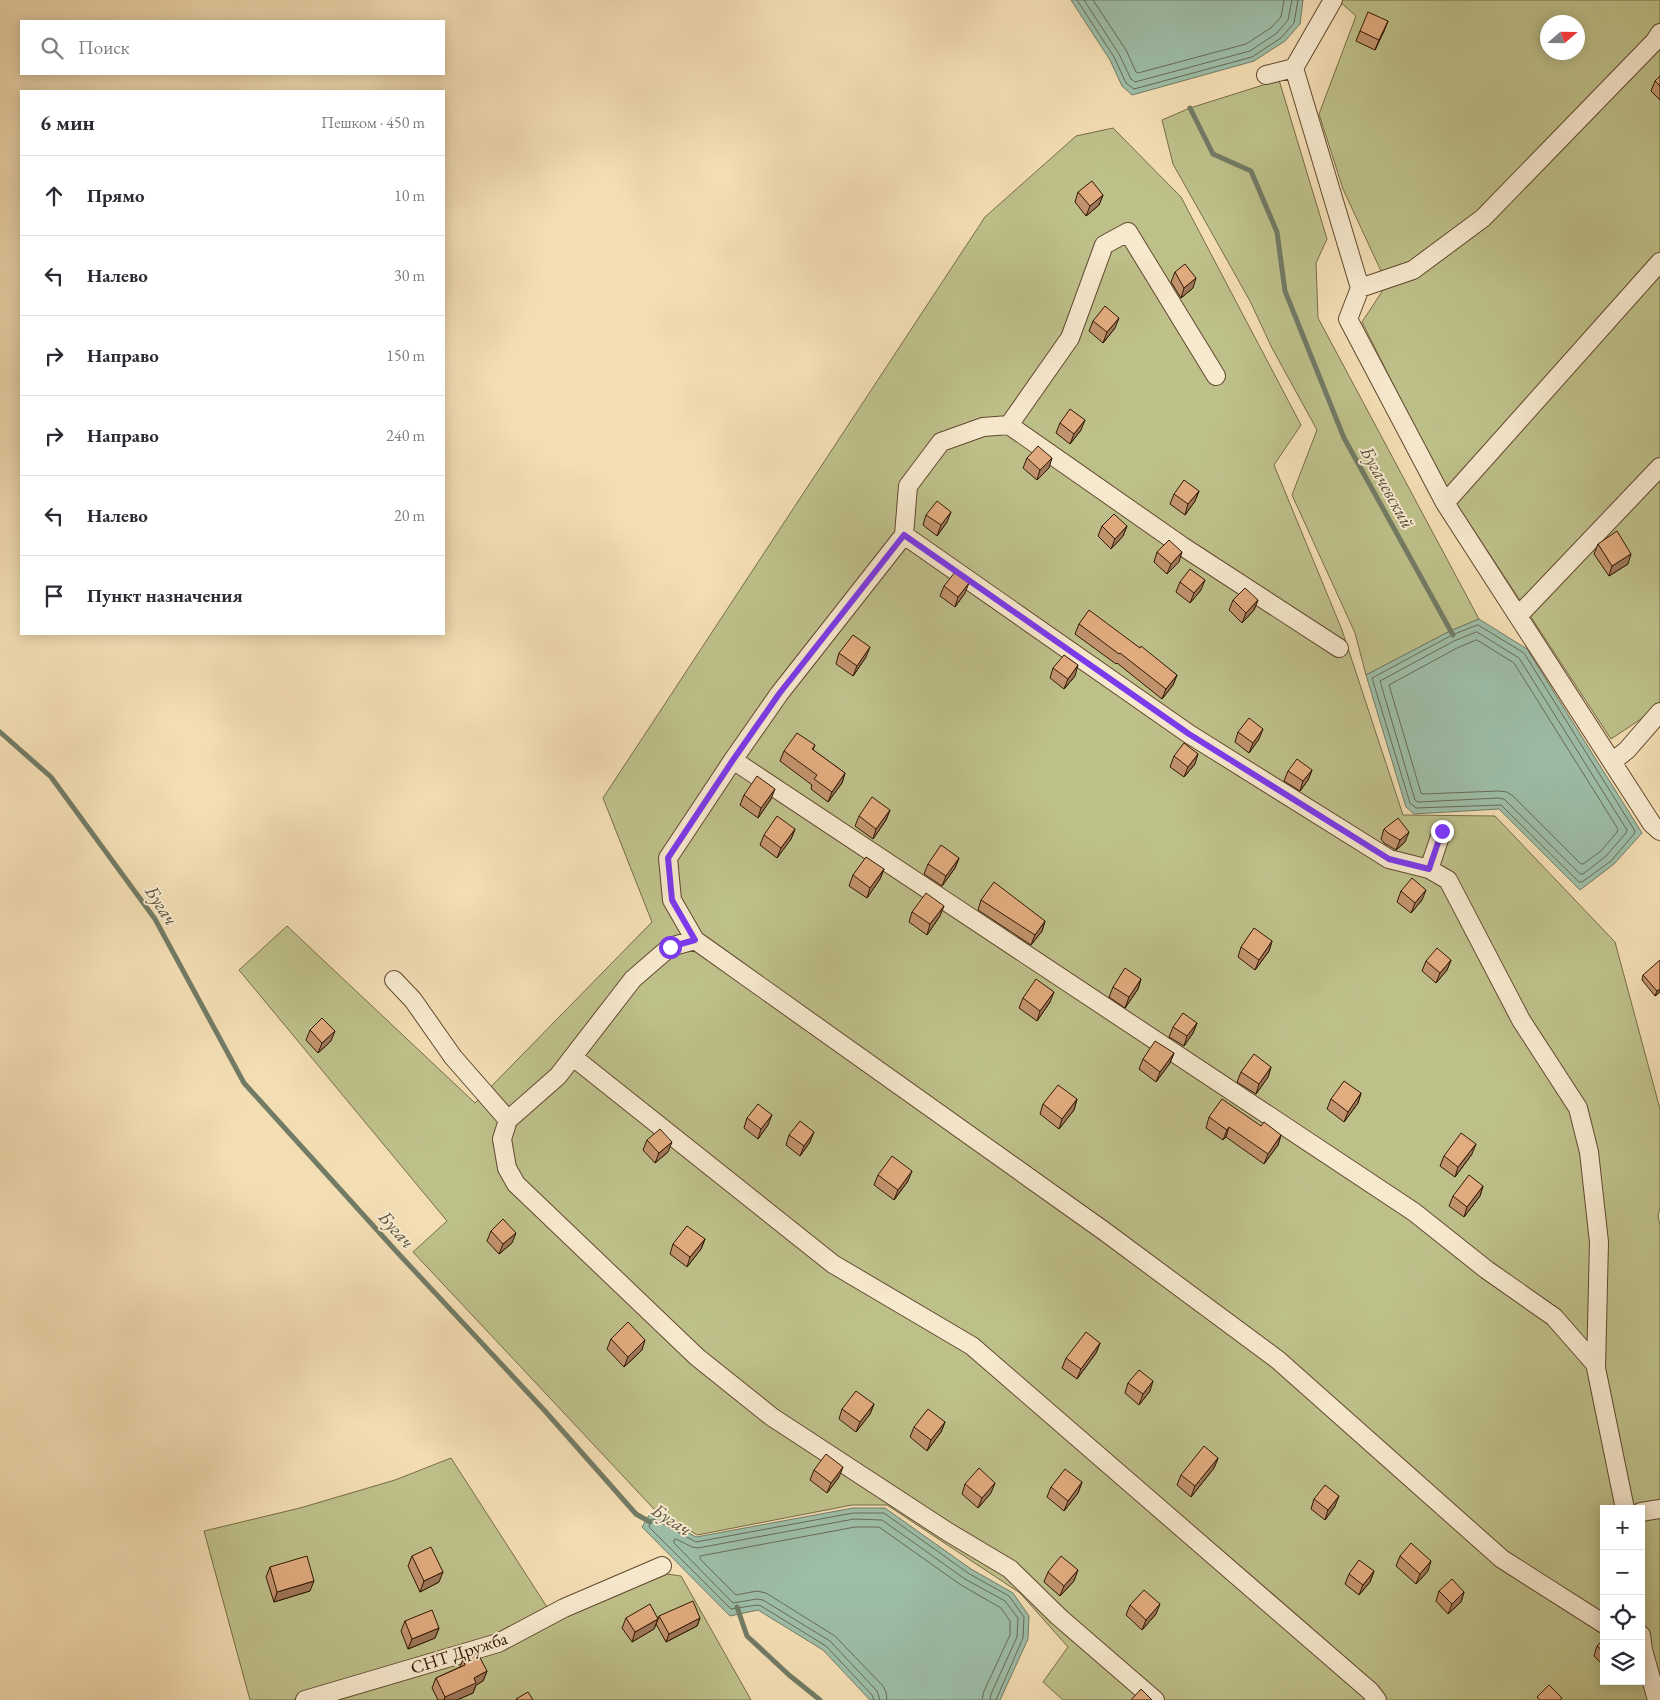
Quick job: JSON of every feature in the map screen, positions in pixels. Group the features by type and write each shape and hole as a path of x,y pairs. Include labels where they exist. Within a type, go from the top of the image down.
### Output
{"street":[{"path":"1266,75 1294,68 1333,0"},
{"path":"1360,288 1413,270 1483,218 1655,41 1660,33"},
{"path":"1294,68 1360,288 1348,319 1444,504 1656,827"},
{"path":"1009,425 1070,338 1104,245 1128,232 1216,376"},
{"path":"1444,504 1660,262"},
{"path":"1339,648 1182,546 1009,425 983,428 941,442 908,486 904,535 779,694 668,858 672,900 695,940 1104,1231 1278,1360 1502,1559 1600,1621"},
{"path":"1518,616 1660,467"},
{"path":"904,535 1189,734 1389,859 1429,869 1448,880 1521,1020 1578,1108 1589,1152 1599,1242 1596,1365 1624,1505"},
{"path":"1613,760 1627,750 1660,712"},
{"path":"733,760 1414,1212 1487,1270 1554,1317 1596,1365"},
{"path":"1429,869 1442,831"},
{"path":"695,940 670,947 633,979 558,1076 508,1120 502,1139 507,1168 516,1184 696,1358 772,1417 948,1532 1010,1569 1059,1616 1155,1700"},
{"path":"394,980 413,1000 453,1057 508,1120"},
{"path":"573,1057 833,1264 972,1346 1363,1685 1377,1700"},
{"path":"1645,1511 1660,1509"},
{"name":"СНТ Дружба","path":"305,1700 498,1643 564,1608 662,1566"},
{"path":"1645,1655 1657,1700"}],"green space":[{"path":"1338,0 1660,0 1660,703 1653,711 1611,739 1441,480 1362,322 1387,284 1343,189 1319,114 1356,16"},
{"path":"1279,80 1327,239 1316,263 1318,318 1479,619 1450,631 1366,675 1355,633 1292,495 1317,430 1272,348 1250,301 1173,164 1162,120 1190,108"},
{"path":"1113,128 1181,197 1301,425 1274,465 1342,630 1403,815 1495,816 1615,942 1660,1109 1660,1208 1658,1216 1660,1225 1660,1700 1063,1700 1043,1682 1068,1647 1020,1593 887,1505 852,1505 697,1535 653,1508 413,1252 447,1221 239,970 287,926 475,1103 652,922 603,798 985,217 1076,136"},
{"path":"451,1458 556,1621 667,1574 681,1576 751,1700 250,1700 204,1531 300,1508 395,1480"}],"water":[{"path":"1071,0 1303,0 1300,24 1285,41 1254,61 1132,95 1122,86 1110,60"},
{"path":"1479,619 1527,649 1642,833 1614,864 1580,890 1499,809 1414,814 1406,807 1366,675 1450,631"},
{"path":"853,1508 885,1508 971,1569 1013,1593 1029,1616 1028,1639 1000,1700 870,1700 823,1650 758,1610 730,1616 642,1527 651,1512 696,1537"}],"building":[{"path":"1368,12 1388,21 1379,40 1360,31"},
{"path":"1660,76 1660,86 1655,81"},
{"path":"1092,181 1103,195 1090,206 1078,192"},
{"path":"1185,264 1196,278 1184,288 1175,272"},
{"path":"1105,306 1119,318 1107,332 1093,321"},
{"path":"1070,409 1085,420 1074,434 1060,423"},
{"path":"1038,446 1052,458 1040,470 1027,458"},
{"path":"1184,480 1199,491 1188,504 1174,494"},
{"path":"937,501 951,512 941,525 926,515"},
{"path":"1114,514 1127,526 1115,539 1102,526"},
{"path":"1617,531 1631,554 1612,566 1598,544"},
{"path":"1169,540 1182,552 1171,564 1157,552"},
{"path":"1190,569 1205,580 1194,593 1180,582"},
{"path":"955,572 969,583 958,597 944,586"},
{"path":"1245,588 1258,600 1246,613 1233,600"},
{"path":"1089,610 1140,648 1141,646 1177,675 1166,689 1079,624"},
{"path":"853,635 870,647 857,666 839,653"},
{"path":"1064,655 1078,665 1068,679 1053,668"},
{"path":"1249,718 1263,729 1253,743 1238,732"},
{"path":"797,733 815,745 812,749 845,773 832,792 814,779 817,775 784,751"},
{"path":"1184,743 1198,754 1188,767 1174,756"},
{"path":"1297,759 1312,770 1303,781 1288,771"},
{"path":"757,776 775,789 761,808 744,795"},
{"path":"872,797 890,810 876,829 859,816"},
{"path":"777,816 795,829 781,848 764,835"},
{"path":"1398,818 1409,832 1400,840 1384,829"},
{"path":"941,845 959,858 946,876 928,864"},
{"path":"866,857 884,869 870,888 853,875"},
{"path":"1412,878 1426,890 1415,903 1401,891"},
{"path":"994,882 1045,921 1035,935 981,900"},
{"path":"926,893 944,906 930,924 912,912"},
{"path":"1254,928 1272,941 1259,960 1241,947"},
{"path":"1437,948 1451,960 1440,973 1426,961"},
{"path":"1660,960 1660,989 1657,991 1643,975"},
{"path":"1125,968 1141,979 1129,997 1113,987"},
{"path":"1036,979 1054,992 1040,1011 1023,998"},
{"path":"1183,1013 1197,1023 1187,1036 1173,1027"},
{"path":"322,1018 335,1031 322,1043 310,1030"},
{"path":"1155,1041 1174,1053 1160,1072 1143,1059"},
{"path":"1254,1054 1271,1067 1259,1084 1241,1072"},
{"path":"1344,1081 1361,1093 1348,1112 1331,1099"},
{"path":"1058,1085 1077,1099 1062,1119 1043,1104"},
{"path":"1222,1099 1261,1126 1264,1122 1281,1135 1268,1154 1229,1127 1227,1130 1209,1117"},
{"path":"758,1104 772,1115 761,1129 747,1118"},
{"path":"800,1121 814,1132 804,1146 789,1135"},
{"path":"660,1129 672,1142 659,1153 647,1140"},
{"path":"1461,1133 1476,1144 1458,1167 1444,1156"},
{"path":"892,1156 912,1171 898,1190 878,1175"},
{"path":"1469,1175 1483,1186 1467,1207 1453,1196"},
{"path":"503,1219 516,1233 503,1244 491,1231"},
{"path":"687,1226 705,1239 690,1257 673,1244"},
{"path":"628,1322 645,1340 628,1357 611,1339"},
{"path":"1086,1332 1100,1343 1081,1369 1066,1358"},
{"path":"1139,1370 1153,1381 1143,1394 1128,1383"},
{"path":"856,1391 874,1404 860,1422 842,1409"},
{"path":"928,1409 945,1422 931,1440 914,1427"},
{"path":"1204,1446 1218,1458 1195,1486 1181,1475"},
{"path":"826,1454 843,1467 831,1483 814,1470"},
{"path":"979,1468 995,1483 982,1498 965,1484"},
{"path":"1065,1469 1082,1482 1068,1501 1051,1487"},
{"path":"1325,1485 1339,1496 1328,1510 1314,1499"},
{"path":"1411,1543 1431,1561 1420,1574 1400,1556"},
{"path":"431,1547 443,1572 424,1581 412,1556"},
{"path":"307,1556 314,1581 277,1592 270,1567"},
{"path":"1061,1556 1078,1570 1064,1586 1048,1572"},
{"path":"1359,1560 1374,1571 1363,1585 1349,1574"},
{"path":"1452,1579 1464,1592 1452,1604 1439,1591"},
{"path":"1144,1590 1160,1604 1146,1620 1130,1605"},
{"path":"693,1601 700,1618 669,1634 659,1616"},
{"path":"650,1604 658,1619 635,1632 626,1618"},
{"path":"432,1610 439,1628 412,1639 405,1621"},
{"path":"477,1652 487,1671 474,1678 476,1683 445,1697 436,1678 465,1665 463,1659"},
{"path":"1549,1685 1562,1698 1560,1700 1540,1700 1537,1697"},
{"path":"1141,1689 1152,1700 1131,1700"},
{"path":"528,1692 533,1700 516,1699"}],"waterway":[{"name":"Бугачевский","path":"1190,108 1213,154 1251,171 1277,232 1285,291 1344,438 1453,635"},
{"name":"Бугач","path":"0,732 51,777 155,919 244,1083 396,1251 545,1411 636,1514 650,1522"},
{"name":"Бугач","path":"737,1607 747,1636 789,1675 820,1700"}],"route":[{"path":"670,947 695,940 672,900 668,858 779,694 904,535 1189,734 1389,859 1429,869 1442,831"}]}
